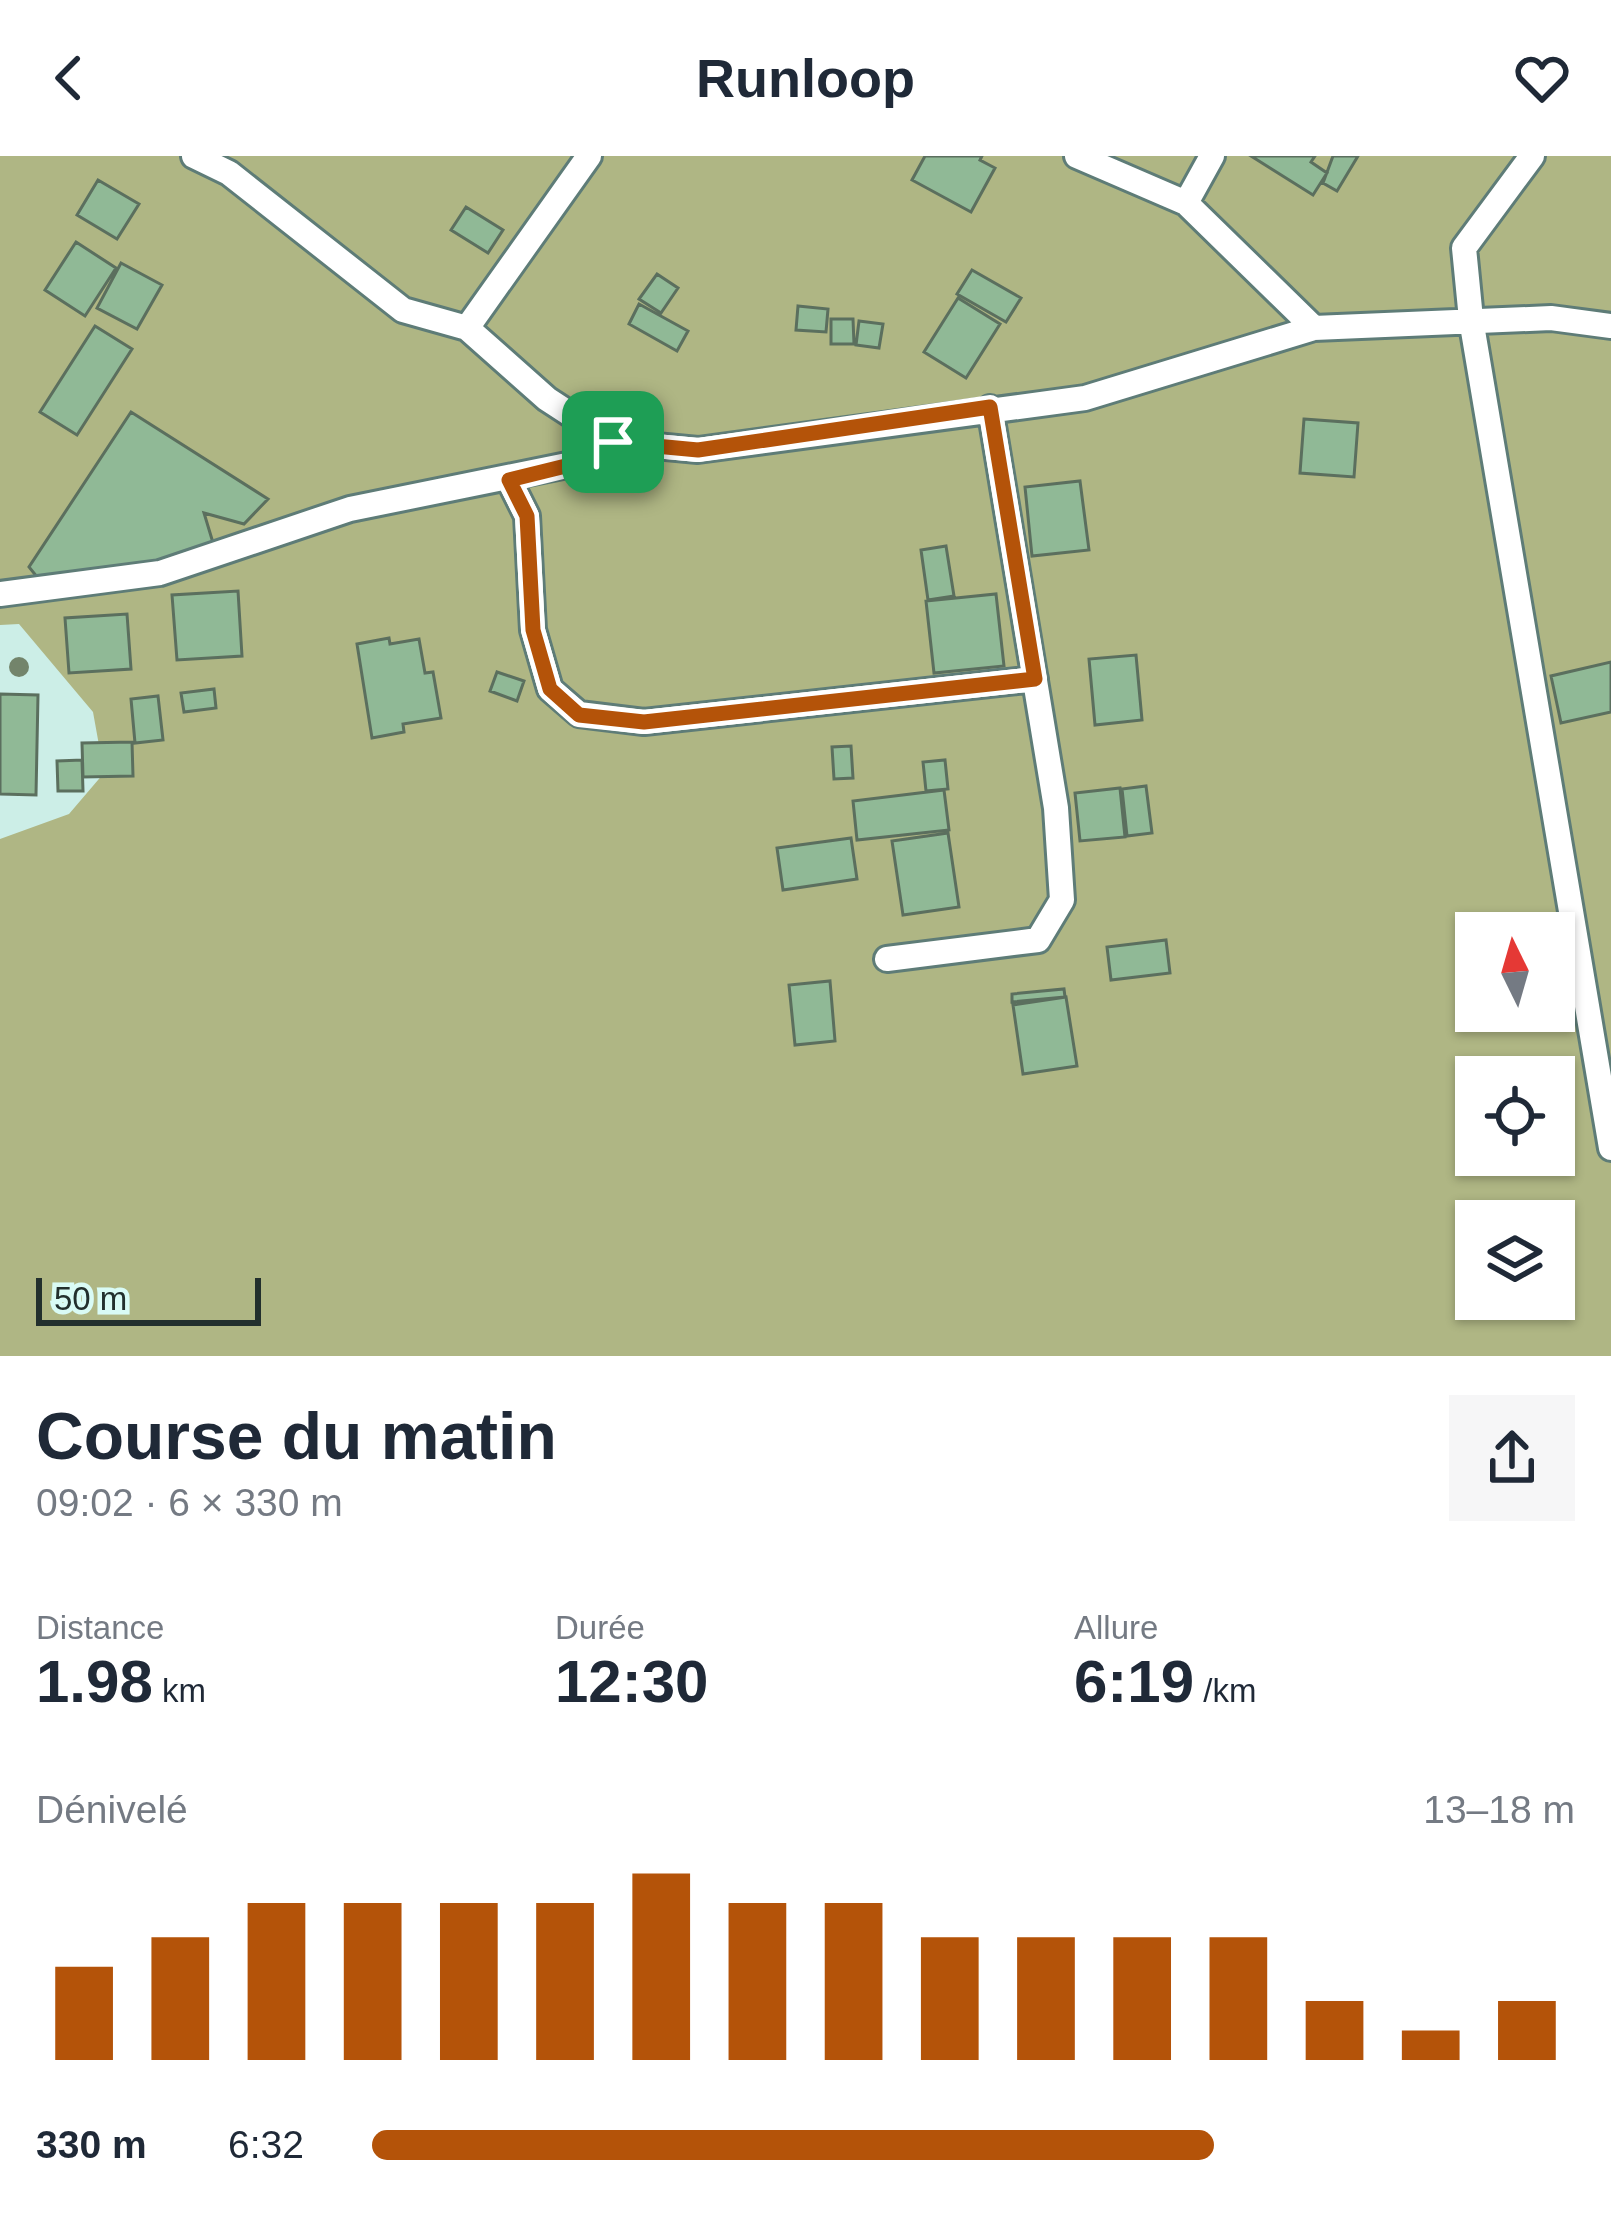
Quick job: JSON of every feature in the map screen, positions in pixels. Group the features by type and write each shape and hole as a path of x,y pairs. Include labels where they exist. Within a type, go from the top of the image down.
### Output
{"street":[{"path":"194,156 229,173 403,310 467,328 548,399 613,442 698,450 990,407 1085,398 1314,328 1551,318 1611,326"},
{"path":"467,328 589,156"},
{"path":"1077,156 1186,203 1314,328"},
{"path":"1186,203 1212,156"},
{"path":"1532,156 1464,248 1471,319 1611,1148"},
{"path":"886,958 1038,940 1062,899 1056,808 990,407"},
{"path":"0,594 160,573 350,509 582,462 613,442"},
{"path":"509,480 527,516 533,630 550,689 579,715 644,722 1035,679"}],"green space":[{"path":"0,156 1611,156 1611,1356 0,1356 0,839 69,814 104,773 93,712 19,624 0,625"}],"building":[{"path":"925,156 982,156 980,160 995,168 971,212 912,180"},
{"path":"1251,156 1315,156 1311,162 1327,173 1313,195"},
{"path":"1333,156 1358,156 1337,191 1323,183"},
{"path":"98,180 139,204 117,239 77,215"},
{"path":"466,207 503,230 488,253 451,230"},
{"path":"76,242 116,268 85,316 45,290"},
{"path":"121,263 162,285 137,329 97,308"},
{"path":"972,270 1021,298 1006,322 957,294"},
{"path":"657,274 678,288 661,313 639,299"},
{"path":"958,298 1000,324 966,378 924,352"},
{"path":"639,304 688,331 677,351 629,324"},
{"path":"798,306 828,309 826,332 796,330"},
{"path":"831,319 853,319 854,344 831,344"},
{"path":"859,321 883,324 879,348 856,345"},
{"path":"95,326 132,349 77,435 40,412"},
{"path":"131,412 268,499 244,524 204,513 214,546 50,593 29,567"},
{"path":"1304,419 1358,423 1354,477 1300,473"},
{"path":"1080,481 1089,550 1032,556 1025,487"},
{"path":"946,546 954,596 928,600 921,550"},
{"path":"238,591 242,656 177,660 172,595"},
{"path":"996,594 1004,666 934,673 926,601"},
{"path":"127,614 131,669 69,673 65,618"},
{"path":"389,638 390,644 419,639 425,673 433,672 441,718 403,724 404,732 372,738 357,644"},
{"path":"1136,655 1142,720 1095,725 1089,659"},
{"path":"1611,662 1611,712 1561,723 1551,676"},
{"path":"497,672 524,681 517,701 490,691"},
{"path":"214,689 216,708 184,712 181,693"},
{"path":"0,694 38,695 36,795 0,794"},
{"path":"158,696 163,740 135,743 131,699"},
{"path":"132,742 133,776 83,777 82,743"},
{"path":"851,746 853,778 834,779 832,747"},
{"path":"82,760 83,791 58,791 57,761"},
{"path":"945,760 948,789 926,791 923,762"},
{"path":"1146,786 1152,833 1127,836 1122,789"},
{"path":"1120,788 1125,837 1080,841 1075,793"},
{"path":"944,790 949,830 857,840 853,801"},
{"path":"948,833 959,907 903,915 892,841"},
{"path":"851,838 857,879 783,890 777,848"},
{"path":"1166,940 1170,973 1111,980 1107,947"},
{"path":"830,981 835,1041 795,1045 789,985"},
{"path":"1064,989 1065,997 1012,1002 1012,994"},
{"path":"1066,997 1077,1066 1023,1074 1013,1005"}],"route":[{"path":"990,407 1035,679 644,722 579,715 550,689 533,630 527,516 509,480 582,462 613,442 698,450 990,407"}]}
